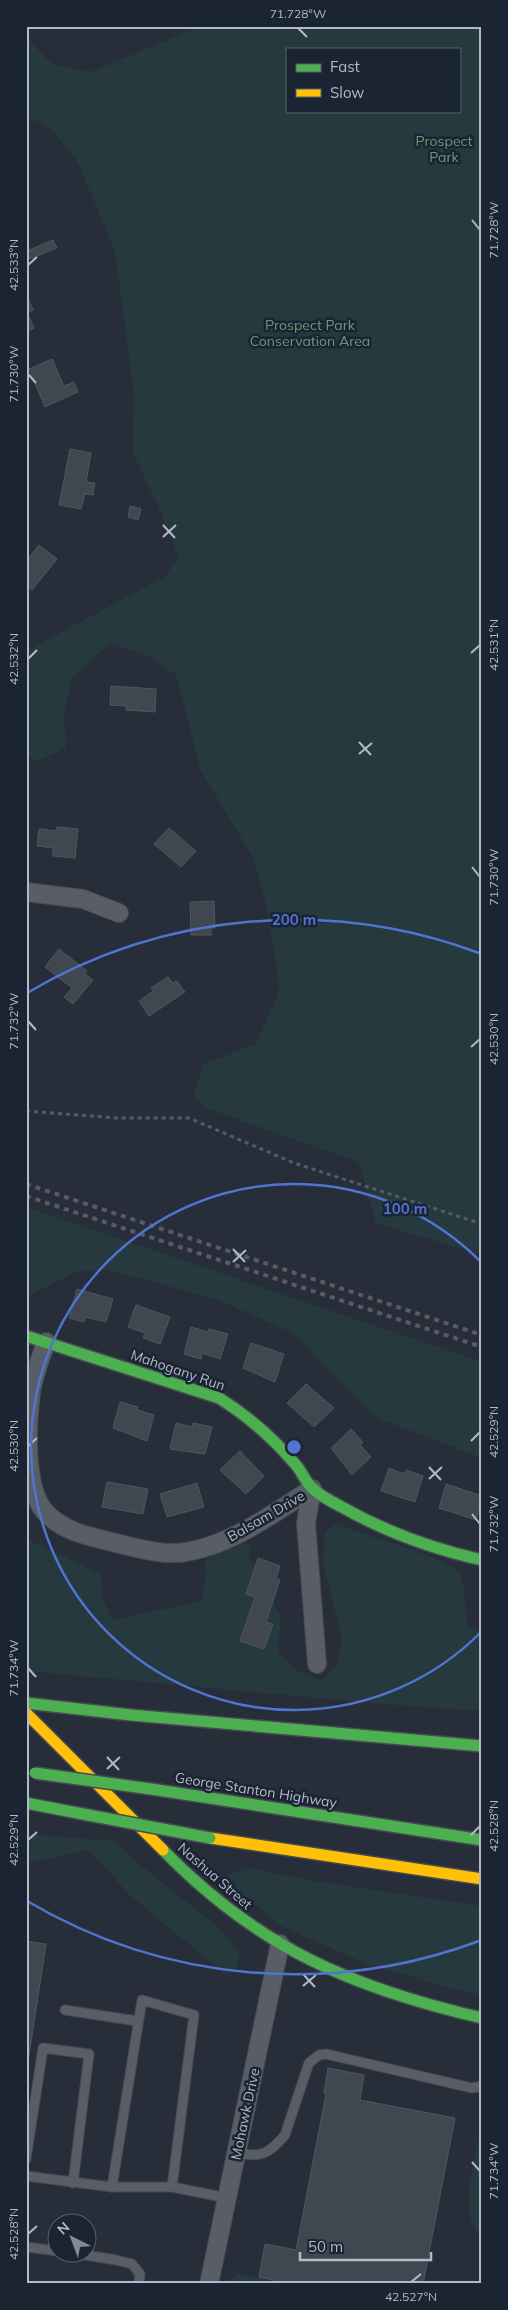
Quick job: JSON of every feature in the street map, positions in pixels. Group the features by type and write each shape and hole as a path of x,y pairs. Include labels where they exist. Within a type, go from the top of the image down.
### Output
{"main road":[{"name":"Mahogany Run","path":"26,1336 219,1398 238,1409 261,1428 298,1467 312,1489 378,1526 466,1557 482,1560"},
{"path":"26,1702 77,1709 340,1735 482,1746"},
{"name":"Nashua Street","path":"26,1713 161,1849 219,1903 280,1944 332,1972 376,1988 482,2018"},
{"name":"George Stanton Highway","path":"31,1772 482,1840"},
{"path":"26,1804 210,1838 482,1878"}],"street":[{"path":"26,892 84,899 119,913"},
{"name":"Balsam Drive","path":"46,1342 31,1391 29,1451 32,1477 40,1504 47,1514 67,1529 132,1547 160,1551 189,1552 214,1545 239,1534 312,1489"},
{"path":"312,1489 306,1523 317,1664"},
{"name":"Mohawk Drive","path":"209,2284 280,1944"}],"lane":[{"path":"112,2187 137,2021 142,2000 194,2015 172,2187"},
{"path":"65,2010 137,2021"},
{"path":"26,2158 43,2048 90,2054 73,2183"},
{"path":"237,2153 254,2156 269,2151 285,2135 309,2062 319,2055 326,2054 472,2088 482,2086"},
{"path":"26,2176 112,2187 172,2187 227,2198"},
{"path":"26,2247 48,2250"},
{"path":"98,2257 132,2264 140,2274 139,2284"}],"path":[{"path":"26,1111 117,1118 189,1118 294,1163 482,1224"}],"green space":[{"name":"Prospect Park Conservation Area","path":"201,26 482,26 482,1255 376,1223 359,1162 208,1109 194,1095 203,1064 256,1044 279,992 267,909 254,859 201,771 176,675 146,655 110,643 72,678 64,715 66,748 37,761 26,754 26,651 164,577 179,558 160,510 133,453 134,394 115,251 78,163 51,128 26,116 26,37 52,64 90,72"},
{"path":"26,1207 482,1362 482,1458 377,1418 293,1333 216,1299 112,1271 78,1271 26,1297"},
{"path":"337,1524 416,1551 459,1571 464,1589 467,1625 482,1632 482,1711 383,1704 26,1671 26,1542 31,1541 101,1574 103,1599 112,1620 202,1601 206,1571 205,1560 228,1546 250,1543 249,1559 281,1617 278,1651 297,1671 322,1680 337,1666 342,1639 323,1563 325,1532"},
{"path":"26,1834 116,1841 136,1862 222,1930 240,1955 236,1968 226,1975 132,1897 88,1850 26,1863"},
{"path":"247,1868 314,1881 482,1906 482,1994 465,1992 367,1964 281,1926 229,1882 226,1875"},
{"path":"482,2129 482,2239 475,2229 470,2216 469,2191 473,2164"},
{"path":"237,2274 292,2284 226,2284"}],"building":[{"path":"53,240 57,248 30,259 27,251"},
{"path":"26,298 28,298 33,310 27,313 34,328 26,332"},
{"path":"52,359 64,386 74,382 78,392 45,407 29,369"},
{"path":"70,449 91,453 86,482 95,483 93,495 85,494 81,509 59,505"},
{"path":"130,506 141,509 138,520 128,517"},
{"path":"39,545 57,559 32,590 26,586 26,561"},
{"path":"111,686 156,689 155,712 126,710 126,706 110,705"},
{"path":"57,827 78,829 75,858 53,856 53,848 37,846 39,829 57,831"},
{"path":"169,828 196,851 181,867 154,844"},
{"path":"214,901 215,928 211,928 211,935 191,935 190,902"},
{"path":"59,949 87,971 85,974 93,980 73,1004 64,997 72,988 45,967"},
{"path":"168,977 173,983 177,981 185,992 149,1016 139,1001 153,991 151,988"},
{"path":"77,1289 113,1299 106,1322 85,1317 84,1322 69,1318"},
{"path":"136,1305 170,1317 160,1344 143,1338 145,1333 128,1327"},
{"path":"191,1327 208,1332 209,1329 228,1334 220,1359 202,1353 201,1359 184,1354"},
{"path":"251,1343 284,1354 275,1382 243,1368"},
{"path":"306,1384 334,1408 314,1427 287,1403"},
{"path":"120,1402 138,1407 137,1410 154,1415 147,1441 113,1428"},
{"path":"176,1423 192,1427 193,1423 212,1427 205,1454 170,1449"},
{"path":"351,1429 363,1442 360,1445 371,1457 352,1475 331,1448"},
{"path":"240,1451 264,1476 246,1494 220,1470"},
{"path":"389,1468 404,1474 406,1470 423,1476 415,1502 381,1491"},
{"path":"107,1482 148,1489 143,1514 102,1507"},
{"path":"197,1483 204,1507 167,1517 160,1494"},
{"path":"446,1484 482,1496 476,1520 439,1508"},
{"path":"258,1558 280,1566 276,1579 280,1580 266,1622 273,1624 264,1649 240,1641 255,1597 246,1594"},
{"path":"26,1941 46,1944 26,2075"},
{"path":"328,2068 364,2075 360,2100 455,2118 423,2284 292,2284 259,2277 265,2244 296,2250 326,2094 324,2093"}],"railway":[{"path":"26,1184 482,1335"},
{"path":"26,1196 482,1347"}],"traffic: fast":[{"path":"26,1336 219,1398 240,1412 270,1437 296,1465 311,1487 325,1498 357,1515 409,1538 482,1560"},
{"path":"26,1703 131,1715 482,1746"},
{"path":"35,1773 151,1789"},
{"path":"151,1789 482,1840"},
{"path":"26,1803 67,1811"},
{"path":"67,1811 210,1838"},
{"path":"163,1850 198,1884 234,1913 271,1938 309,1959 391,1993 482,2018"}],"traffic: slow":[{"path":"26,1713 163,1850"},
{"path":"210,1838 482,1879"}],"park label":[{"name":"Prospect Park","path":"444,150"}]}
